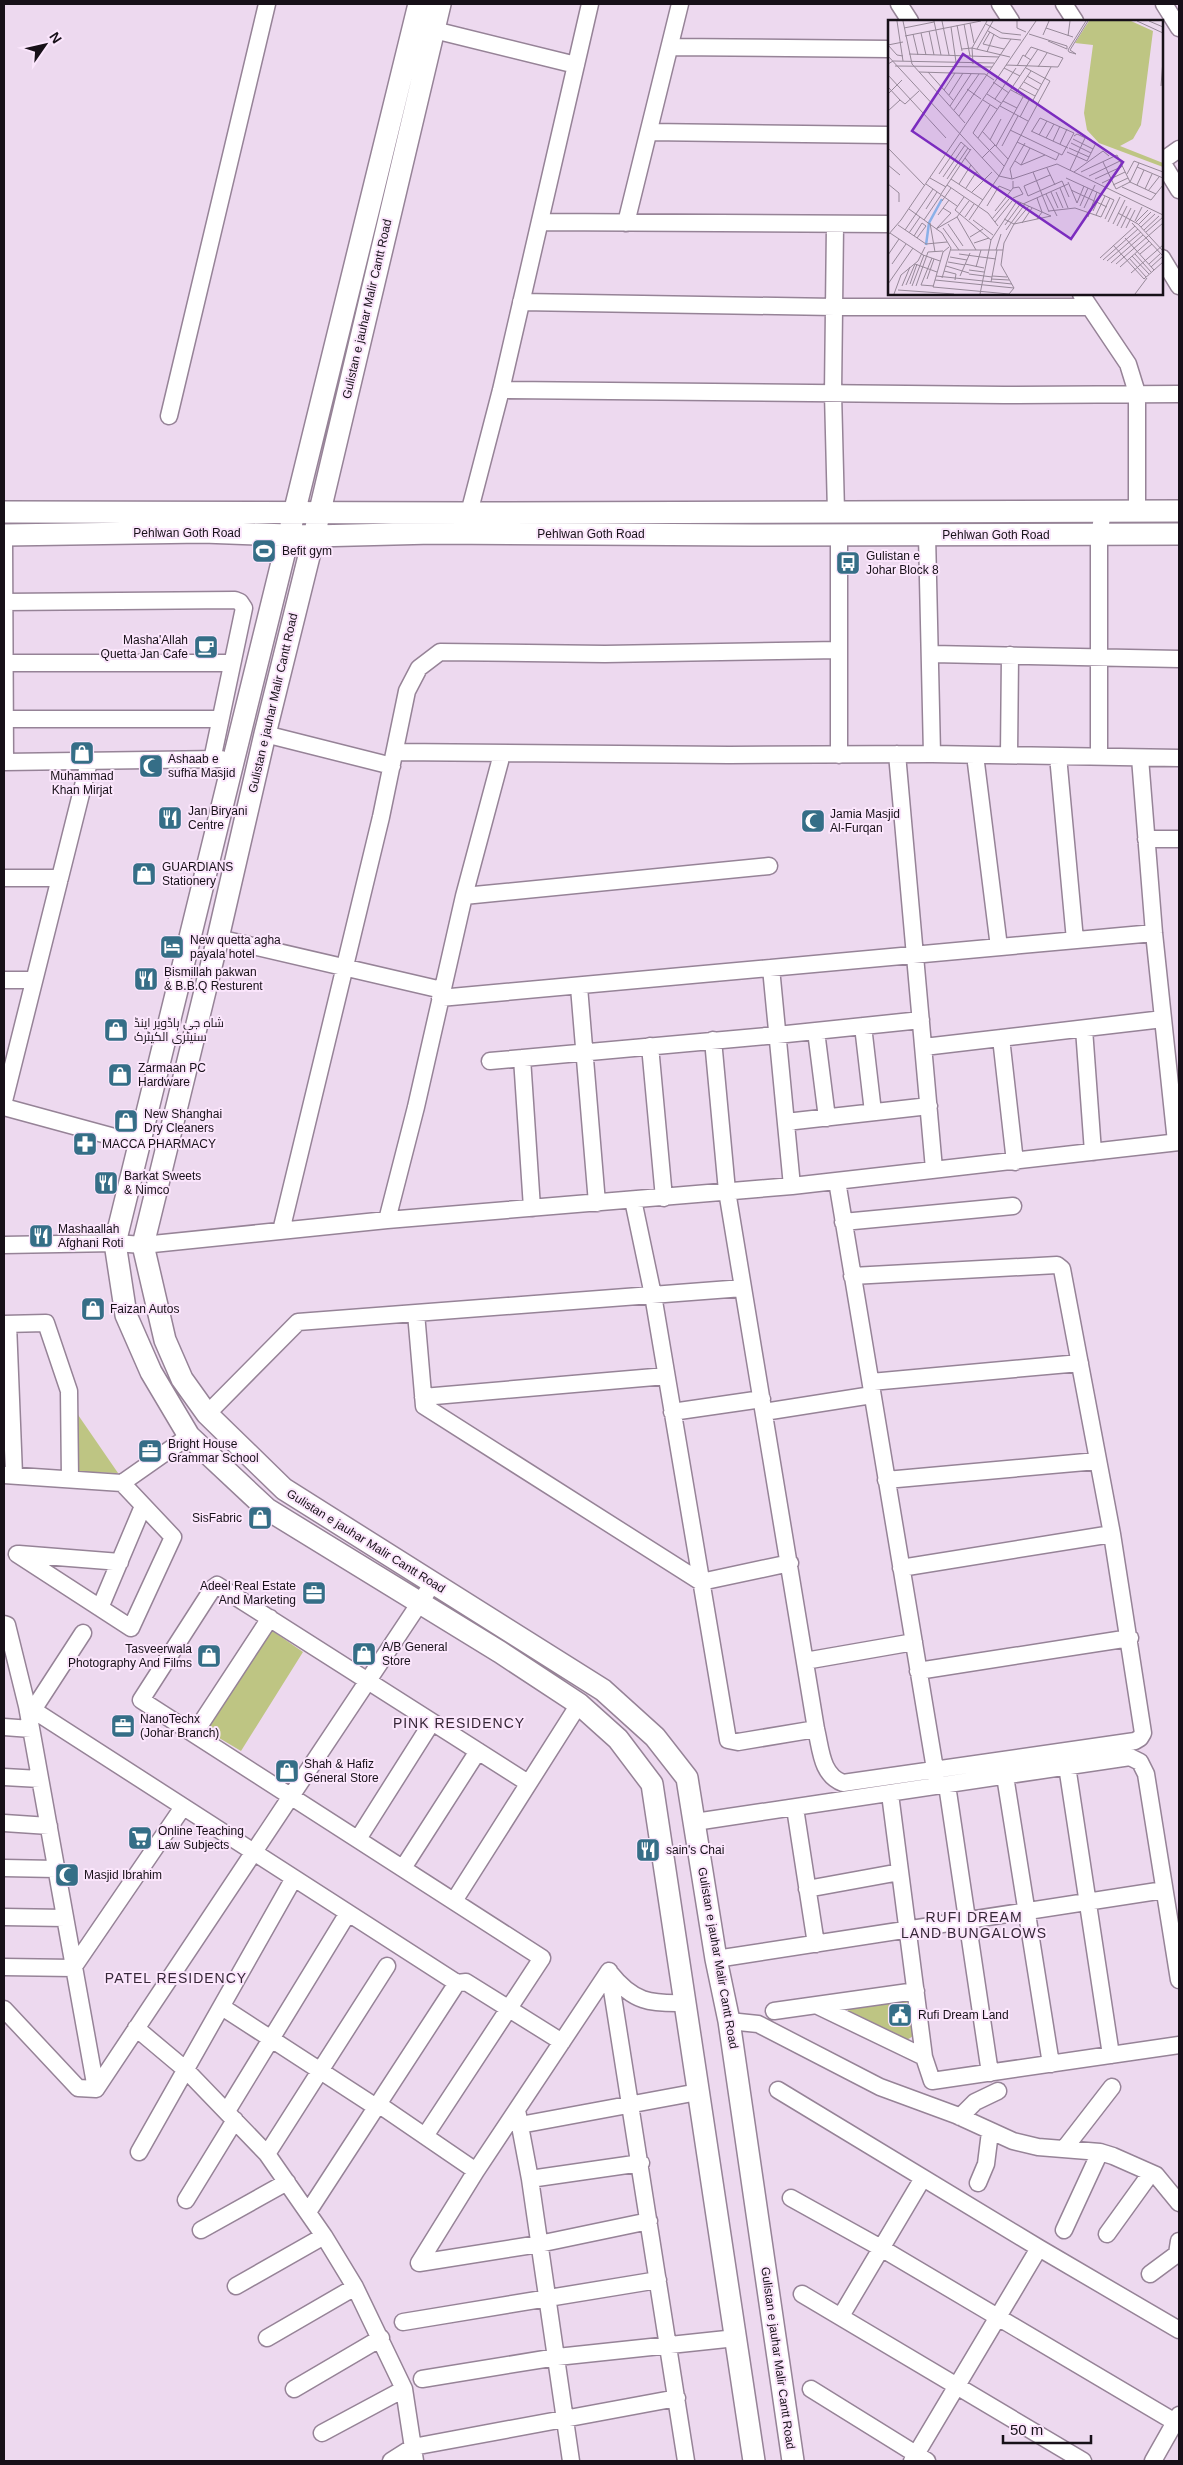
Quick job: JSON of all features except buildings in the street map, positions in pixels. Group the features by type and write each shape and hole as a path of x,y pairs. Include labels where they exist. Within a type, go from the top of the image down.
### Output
{"main road":[{"name":"Gulistan e jauhar Malir Cantt Road","path":"420,4 115,1243 126,1315 151,1372 189,1436 267,1510 500,1652 578,1704 618,1738 652,1784 754,2461"},
{"name":"Gulistan e jauhar Malir Cantt Road","path":"440,4 143,1245 165,1340 182,1380 207,1414 284,1489 603,1690 655,1737 687,1778 716,1959 729,2020 793,2461"},
{"name":"Pehlwan Goth Road","path":"4,512 1179,511"},
{"name":"Pehlwan Goth Road","path":"4,535 203,532 314,536 433,533 1179,534"}],"street":[{"path":"169,416 267,4"},
{"path":"469,513 501,390 590,4"},
{"path":"626,223 680,4"},
{"path":"899,4 909,20"},
{"path":"1000,4 1010,20"},
{"path":"1064,4 1074,20"},
{"path":"1169,6 1179,28"},
{"path":"434,30 576,65"},
{"path":"670,47 888,49"},
{"path":"649,132 888,135"},
{"path":"1163,160 1179,149"},
{"path":"1163,163 1179,190"},
{"path":"540,222 888,224"},
{"path":"835,225 833,393 836,512"},
{"path":"1163,260 1179,286"},
{"path":"521,302 834,307 1085,300 1128,364 1137,394 1137,510"},
{"path":"501,390 1004,396 1179,394"},
{"path":"1099,757 1099,534 1102,512"},
{"path":"839,535 839,755"},
{"path":"927,535 932,654 932,754"},
{"path":"4,539 4,762 233,759"},
{"path":"4,602 235,600 240,602 244,608 212,760"},
{"path":"281,1231 345,967 407,691 419,668 440,652 605,654 839,650"},
{"path":"932,654 1179,659"},
{"path":"1009,755 1010,655"},
{"path":"4,663 232,663"},
{"path":"4,719 220,719"},
{"path":"264,734 393,759 502,754 932,754 1179,758"},
{"path":"387,1220 464,896 502,754"},
{"path":"897,754 934,1169"},
{"path":"975,755 999,947"},
{"path":"1058,756 1075,940"},
{"path":"4,1245 115,1243 143,1245 387,1220 792,1186 1178,1142 1174,1063 1163,1019 1140,758"},
{"path":"4,1101 89,762"},
{"path":"1146,838 1179,839"},
{"path":"464,896 769,866"},
{"path":"4,878 60,878"},
{"path":"218,938 345,967 442,994 580,987 1154,933"},
{"path":"771,968 792,1186"},
{"path":"4,980 34,980"},
{"path":"580,987 597,1203"},
{"path":"924,1047 1163,1019"},
{"path":"490,1061 713,1040 778,1036 921,1020"},
{"path":"862,1026 873,1112"},
{"path":"1084,1028 1093,1152"},
{"path":"816,1031 827,1118"},
{"path":"1001,1038 1015,1162"},
{"path":"713,1040 727,1191 816,1729 825,1769 834,1780 843,1783 940,1781 1005,1776 1130,1757 1140,1762 1146,1774 1179,1980"},
{"path":"650,1046 664,1198"},
{"path":"522,1058 532,1208"},
{"path":"786,1122 929,1106"},
{"path":"4,1107 140,1144"},
{"path":"837,1181 918,1671 967,1921 990,2074"},
{"path":"633,1200 653,1295 728,1740 738,1742 816,1729"},
{"path":"843,1222 1013,1206"},
{"path":"695,1822 890,1794 940,1781 1135,1741 1140,1738 1143,1732 1130,1638 1112,1534 1097,1461 1065,1276 1062,1269 1057,1265 852,1276"},
{"path":"207,1414 298,1322 744,1288"},
{"path":"416,1313 424,1406 701,1582 790,1563"},
{"path":"70,1479 69,1391 46,1323 6,1324 9,1475 122,1483 189,1436"},
{"path":"672,1412 763,1406 872,1388 1080,1363"},
{"path":"423,1397 666,1376"},
{"path":"886,1480 1097,1461"},
{"path":"120,1562 17,1554 131,1628 173,1537 122,1483"},
{"path":"100,1608 144,1506"},
{"path":"901,1568 1112,1534"},
{"path":"96,2089 434,1583"},
{"path":"425,2136 510,2010 542,1958 141,1700 207,1597 217,1585 528,1783"},
{"path":"194,1734 270,1618"},
{"path":"4,1624 7,1625 12,1678 30,1708 457,1983 466,1982 562,2042"},
{"path":"83,1633 30,1708 31,1728 96,2089"},
{"path":"918,1671 1130,1638"},
{"path":"805,1661 914,1642"},
{"path":"454,1901 578,1704"},
{"path":"358,1839 432,1722"},
{"path":"4,1727 31,1728"},
{"path":"403,1868 478,1751"},
{"path":"1067,1766 1111,2056"},
{"path":"1005,1776 1051,2064"},
{"path":"4,1777 40,1779"},
{"path":"890,1794 924,2057 932,2081 1179,2046"},
{"path":"73,1968 183,1806"},
{"path":"795,1808 816,1944"},
{"path":"4,1823 49,1826"},
{"path":"4,1868 56,1869"},
{"path":"807,1888 900,1872"},
{"path":"139,2152 294,1878"},
{"path":"716,1959 1164,1890"},
{"path":"186,2200 272,2040 348,1913"},
{"path":"4,1917 65,1918"},
{"path":"267,2154 387,1966"},
{"path":"4,1967 73,1968"},
{"path":"609,1971 622,1988 641,2000 659,2004 685,2003"},
{"path":"609,1971 562,2042 518,2118 476,2171 419,2263 538,2244 649,2222"},
{"path":"609,1971 676,2398 683,2461"},
{"path":"308,2212 457,1983"},
{"path":"774,2011 916,1991"},
{"path":"818,2006 924,2057"},
{"path":"222,2007 425,2136 476,2171"},
{"path":"4,2009 78,2088 96,2089"},
{"path":"729,2020 758,2024 880,2087 1013,2141 1064,2149 1100,2152 1113,2156 1151,2172 1165,2184 1179,2203"},
{"path":"136,2028 186,2070 267,2154 324,2236 355,2286 404,2389 414,2454"},
{"path":"1064,2149 1112,2088"},
{"path":"778,2090 1039,2248 1179,2330"},
{"path":"960,2118 975,2102 998,2090"},
{"path":"518,2118 631,2104 698,2092"},
{"path":"518,2118 530,2179 571,2461"},
{"path":"978,2183 986,2164 990,2132"},
{"path":"1064,2230 1100,2152"},
{"path":"530,2179 640,2163"},
{"path":"1107,2234 1151,2172"},
{"path":"841,2316 923,2178"},
{"path":"201,2230 287,2182"},
{"path":"791,2198 1177,2418 1153,2461"},
{"path":"236,2286 324,2236"},
{"path":"811,2389 918,2459 957,2386 1039,2248"},
{"path":"1150,2274 1178,2251"},
{"path":"403,2322 658,2280"},
{"path":"267,2338 355,2286"},
{"path":"802,2294 1082,2461"},
{"path":"294,2389 381,2338"},
{"path":"422,2379 556,2357 736,2338"},
{"path":"322,2433 404,2389"},
{"path":"391,2461 565,2417 676,2398"}],"green space":[{"path":"74,1409 118,1473 74,1472"},
{"path":"261,1623 303,1652 241,1751 199,1726"},
{"path":"902,1998 911,2006 916,2034 907,2040 848,2011 848,2005"}],"place":[{"name":"Befit gym","path":"264,551"},
{"name":"Gulistan e Johar Block 8","path":"848,563"},
{"name":"Masha'Allah Quetta Jan Cafe","path":"206,647"},
{"name":"Muhammad Khan Mirjat","path":"82,753"},
{"name":"Ashaab e sufha Masjid","path":"151,766"},
{"name":"Jan Biryani Centre","path":"170,818"},
{"name":"Jamia Masjid Al-Furqan","path":"813,821"},
{"name":"GUARDIANS Stationery","path":"144,874"},
{"name":"New quetta agha payala hotel","path":"172,947"},
{"name":"Bismillah pakwan & B.B.Q Resturent","path":"146,979"},
{"name":"شاہ جی ہاڈویر اینڈ سنیٹری الکیٹرک","path":"116,1030"},
{"name":"Zarmaan PC Hardware","path":"120,1075"},
{"name":"New Shanghai Dry Cleaners","path":"126,1121"},
{"name":"MACCA PHARMACY","path":"85,1144"},
{"name":"Barkat Sweets & Nimco","path":"106,1183"},
{"name":"Mashaallah Afghani Roti","path":"41,1236"},
{"name":"Faizan Autos","path":"93,1309"},
{"name":"Bright House Grammar School","path":"150,1451"},
{"name":"SisFabric","path":"260,1518"},
{"name":"Adeel Real Estate And Marketing","path":"314,1593"},
{"name":"A/B General Store","path":"364,1654"},
{"name":"Tasveerwala Photography And Films","path":"209,1656"},
{"name":"NanoTechx (Johar Branch)","path":"123,1726"},
{"name":"Shah & Hafiz General Store","path":"287,1771"},
{"name":"Online Teaching Law Subjects","path":"140,1838"},
{"name":"sain's Chai","path":"648,1850"},
{"name":"Masjid Ibrahim","path":"67,1875"},
{"name":"Rufi Dream Land","path":"900,2015"}],"district":[{"name":"PINK RESIDENCY","path":"459,1723"},
{"name":"RUFI DREAM LAND BUNGALOWS","path":"974,1925"},
{"name":"PATEL RESIDENCY","path":"176,1978"}]}
